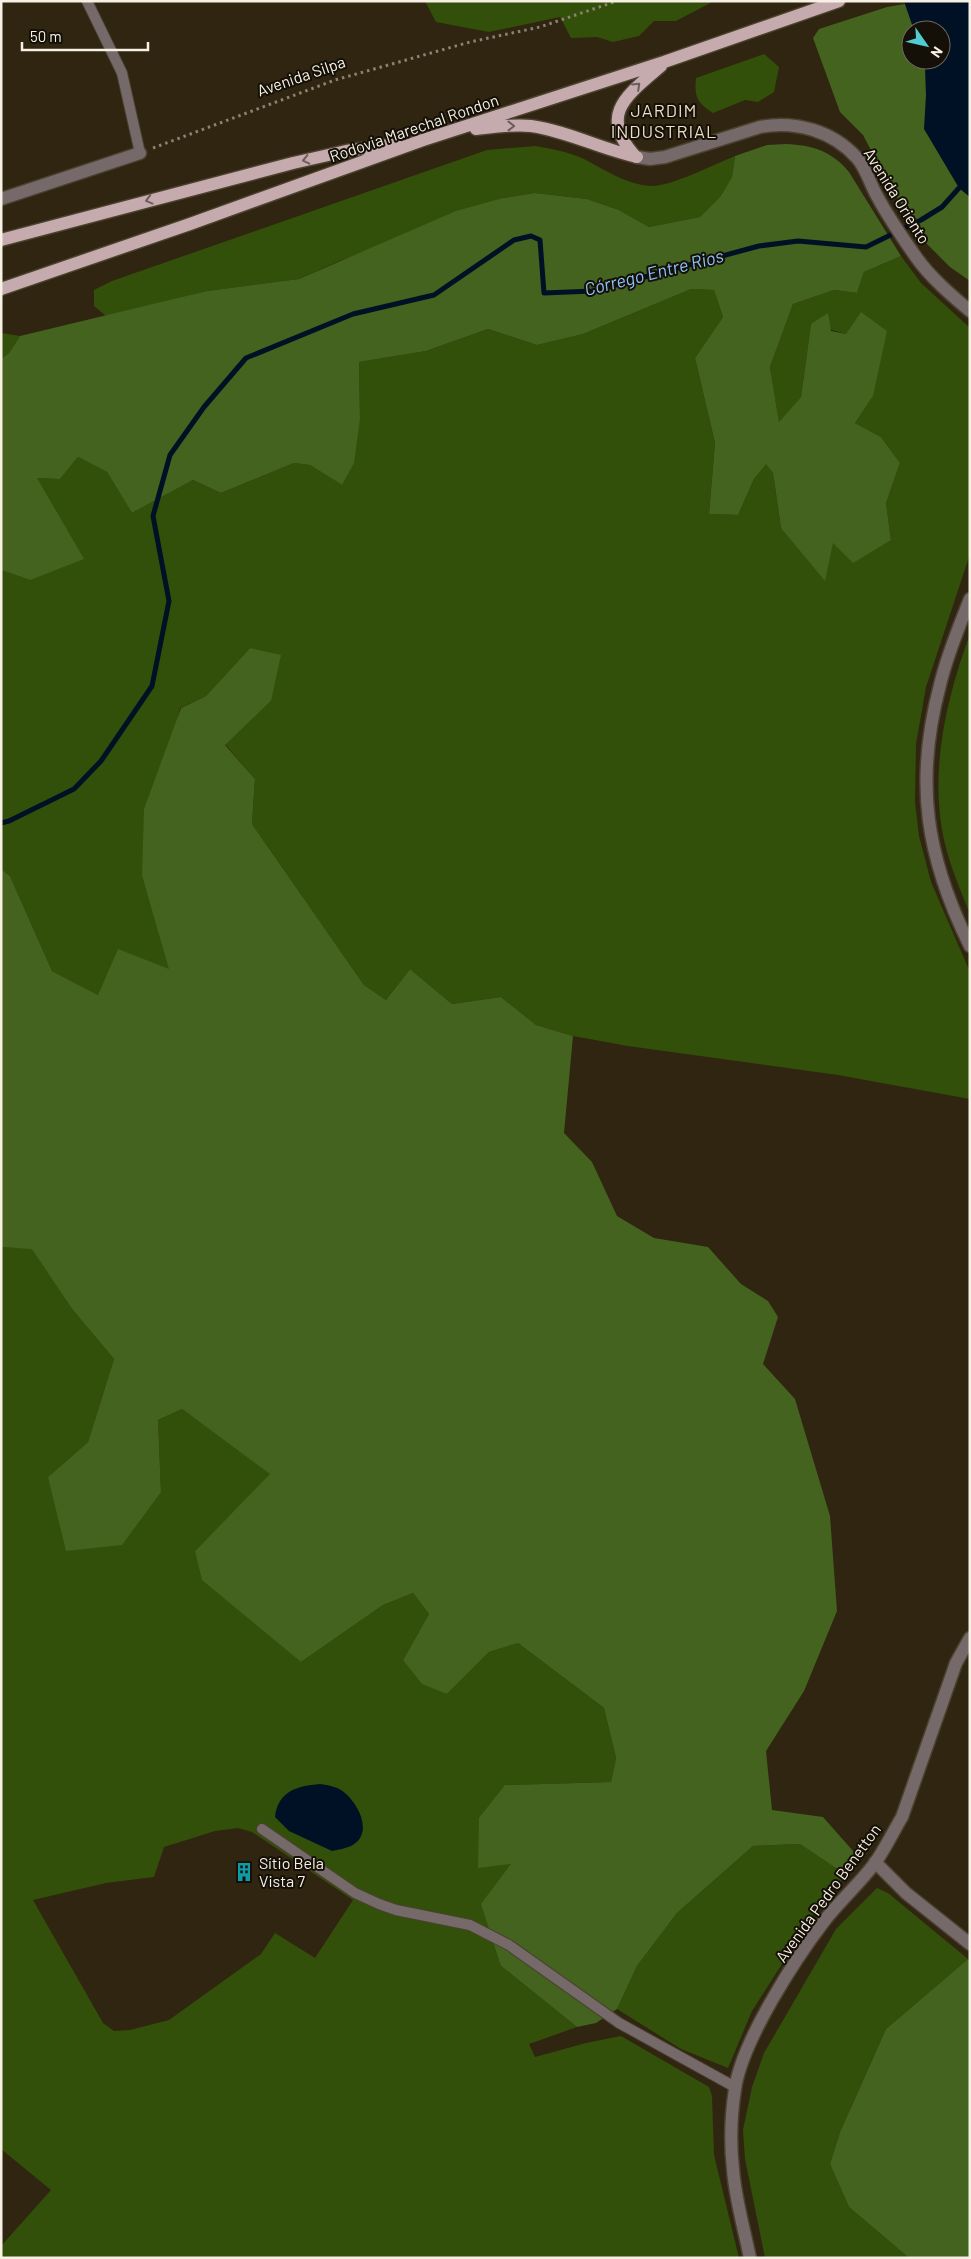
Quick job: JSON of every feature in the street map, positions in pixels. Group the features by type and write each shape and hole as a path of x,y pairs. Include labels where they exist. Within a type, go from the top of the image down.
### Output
{"main road":[{"name":"Rodovia Marechal Rondon","path":"1,289 423,140 664,62 839,1"},
{"path":"636,157 624,144 620,136 618,113 632,90 664,62"},
{"path":"445,133 499,126 530,126 552,131 606,150 636,157"},
{"path":"1,240 293,163 346,151 423,140"}],"street":[{"name":"Avenida Oriento","path":"636,157 650,159 665,157 760,127 776,124 797,125 815,130 847,148 858,160 877,196 918,260 970,311"},
{"path":"1,199 140,153"},
{"path":"970,598 940,684 927,759 926,801 930,834 942,878 970,946"},
{"name":"Avenida Pedro Benetton","path":"750,2258 733,2169 732,2120 735,2087 746,2055 763,2016 796,1962 825,1921 875,1862 902,1817 956,1664 970,1638"},
{"path":"875,1862 906,1893 970,1944"}],"lane":[{"path":"87,1 122,73 140,153"},
{"path":"262,1829 355,1893 379,1904 470,1925 492,1935 619,2023 735,2087"}],"path":[{"name":"Avenida Silpa","path":"140,153 335,80 470,42 540,27 617,1"}],"green space":[{"path":"425,1 714,1 676,21 654,21 639,36 613,42 597,37 571,38 560,17 489,32 436,22"},
{"path":"905,4 911,20 901,20 901,70 925,70 926,95 959,188 970,197 970,281 950,267 923,240 887,181 863,135 840,112 813,38 819,29 887,7"},
{"path":"764,54 779,67 774,92 758,102 745,100 713,113 703,106 696,94 696,78"},
{"path":"786,144 821,150 836,159 849,172 901,256 864,272 857,293 834,290 793,304 770,367 779,422 801,397 811,324 828,313 831,331 846,334 861,312 887,331 873,396 855,423 881,437 900,463 886,503 891,540 853,563 833,543 825,581 781,528 773,473 766,464 754,479 738,515 709,514 715,443 695,358 723,317 714,290 691,289 583,334 537,345 488,329 426,351 359,362 360,419 354,463 342,485 310,465 294,463 221,493 193,480 132,513 107,472 78,457 60,479 37,478 84,559 30,580 1,570 1,359 9,353 20,336 207,291 299,279 456,211 503,198 535,193 587,199 619,210 649,227 700,217 720,197 732,177 735,156 767,145"},
{"path":"536,146 572,154 625,180 652,186 682,179 735,156 732,177 720,197 700,217 649,227 619,210 587,199 535,193 503,198 337,262 299,279 207,291 107,317 94,306 94,290 112,281 487,150"},
{"path":"901,256 921,283 970,328 970,554 926,687 916,744 915,802 919,836 931,882 970,972 970,1099 838,1075 628,1046 573,1036 536,1025 501,997 452,1004 410,969 386,1000 364,985 252,824 255,779 225,744 271,701 250,648 206,696 180,708 142,876 170,969 98,995 52,971 10,876 1,869 1,570 30,580 36,478 60,479 78,457 107,472 132,513 193,480 221,493 294,463 310,465 342,485 360,419 359,362 426,351 488,329 537,345 583,334 691,289 714,290 723,317 695,358 715,443 709,514 738,515 754,479 766,463 773,473 781,528 833,543 891,540 886,503 900,463 881,437 855,423 873,396 846,334 811,324 801,397 779,423 770,367 793,304 834,290 857,293 864,272"},
{"path":"1,333 20,336 9,353 1,359"},
{"path":"970,634 970,914 944,841 939,805 939,780 943,730 948,706 954,681"},
{"path":"250,648 281,655 271,701 225,745 255,779 252,824 364,985 386,1000 410,969 452,1004 501,997 536,1025 573,1036 564,1133 592,1162 617,1216 654,1238 708,1247 741,1284 768,1301 778,1317 763,1364 795,1399 830,1516 837,1611 804,1691 766,1751 772,1810 823,1817 861,1860 846,1875 800,1844 753,1846 677,1913 637,1966 617,2009 596,2023 577,2027 501,1966 481,1904 511,1864 478,1868 479,1818 505,1785 611,1782 616,1758 604,1708 518,1643 489,1652 447,1694 422,1684 403,1660 429,1614 413,1593 383,1605 301,1662 202,1580 195,1551 270,1474 182,1409 158,1420 161,1492 122,1545 66,1551 48,1477 88,1442 114,1359 72,1309 32,1249 1,1247 1,869 10,876 52,971 98,995 118,949 169,969 142,876 144,809 181,708 206,696"},
{"path":"1,1247 32,1248 72,1309 114,1359 88,1442 48,1477 161,1492 158,1420 182,1409 271,1474 195,1551 301,1662 383,1605 413,1593 429,1614 403,1660 447,1694 489,1652 518,1643 604,1708 616,1758 611,1782 505,1785 511,1864 501,1966 577,2027 529,2044 535,2057 586,2043 621,2036 709,2087 712,2096 714,2155 739,2258 1,2258 1,2246 51,2190 1,2149","holes":["238,1828 252,1832 353,1900 315,1958 275,1933 261,1954 169,2020 130,2030 114,2031 103,2023 33,1900 106,1883 154,1877 164,1847 215,1831"]},
{"path":"800,1844 846,1875 819,1906 752,2011 728,2068 681,2049 617,2009 637,1966 677,1913 753,1846"},
{"path":"877,1888 888,1893 968,1959 886,2029 840,2132 830,2164 849,2207 909,2258 765,2258 745,2159 743,2130 752,2087 764,2053 836,1929"},
{"path":"968,1959 970,1961 970,2258 909,2258 849,2207 830,2164 840,2132 886,2029"}],"water":[{"path":"904,1 970,1 970,197 959,188 924,129 925,70 951,70 951,20 911,20"},
{"path":"320,1784 343,1791 359,1812 363,1827 362,1834 358,1841 351,1846 332,1851 289,1831 275,1817 280,1801 284,1796 296,1788"}],"waterway":[{"name":"Córrego Entre Rios","path":"1,823 9,821 74,789 101,761 152,686 169,601 153,516 170,455 204,407 246,358 353,314 434,295 514,240 531,236 540,240 544,293 593,291 759,246 798,241 866,247 921,220 942,207 959,188 970,181"}],"place":[{"name":"Sítio Bela Vista 7","path":"244,1872"}],"district":[{"name":"JARDIM INDUSTRIAL","path":"664,121"}]}
